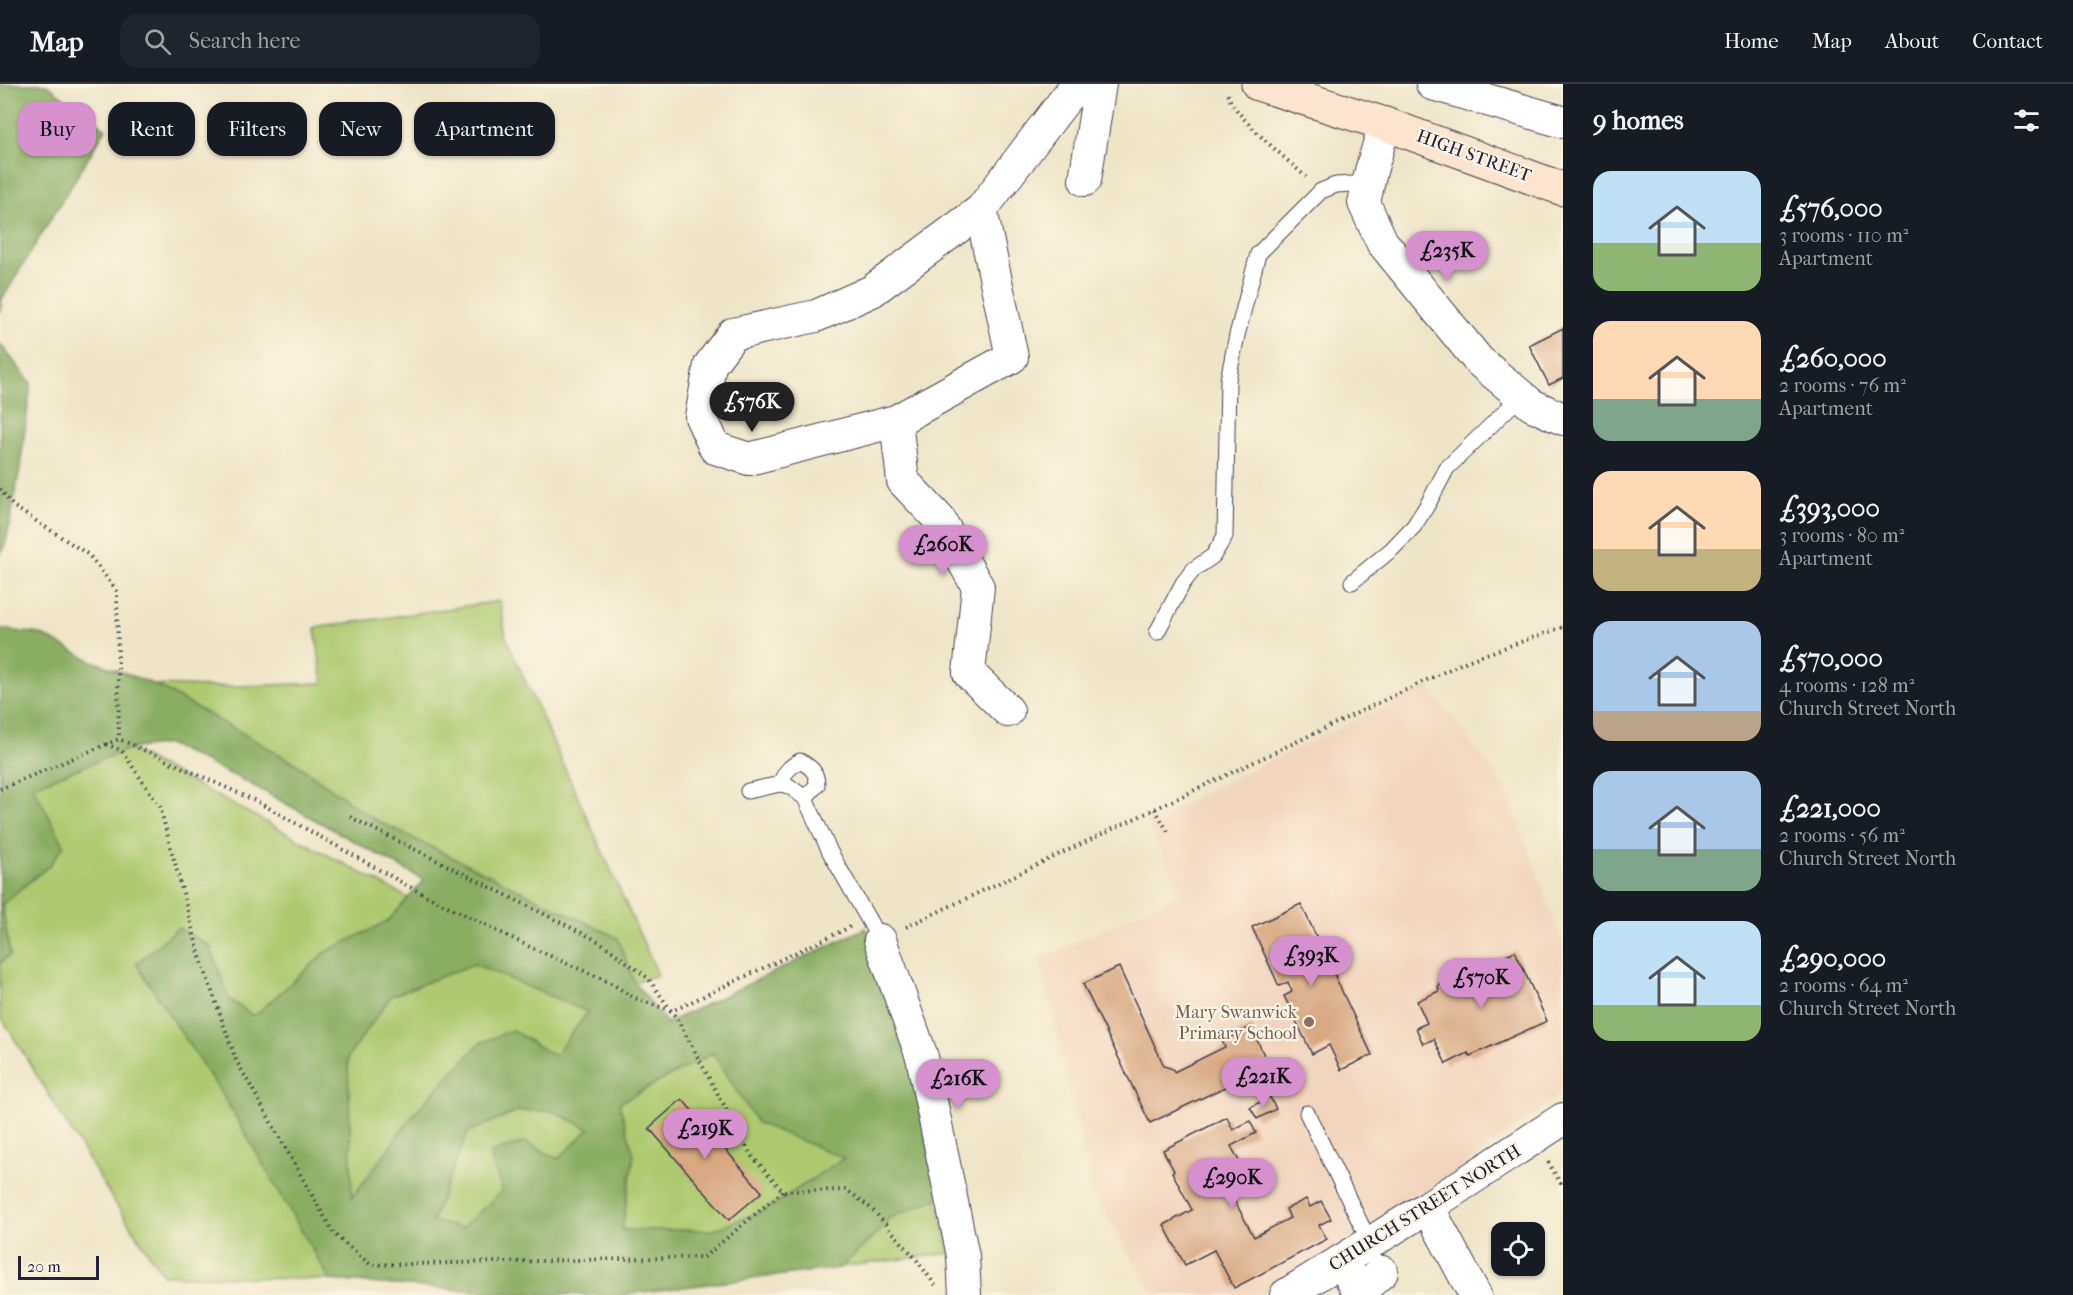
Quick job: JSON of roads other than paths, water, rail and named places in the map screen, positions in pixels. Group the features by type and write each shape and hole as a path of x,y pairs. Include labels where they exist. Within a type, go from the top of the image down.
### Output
{"main road":[{"name":"HIGH STREET","path":"1258,84 1385,124 1563,189"}],"street":[{"path":"981,210 1012,357 896,421 749,459 715,448 701,417 710,365 733,334 816,316 872,291 981,210 1077,84"},
{"path":"1086,180 1100,84"},
{"path":"1432,84 1563,122"},
{"path":"1385,124 1364,203 1382,242 1479,361 1532,405 1563,419"},
{"path":"896,421 903,481 939,519 978,587 969,673 1008,711"},
{"path":"875,928 922,1058 963,1256 950,1290"},
{"name":"CHURCH STREET NORTH","path":"1286,1295 1428,1207 1563,1119"},
{"path":"1428,1207 1475,1295"},
{"path":"1341,1261 1359,1292 1382,1272"}],"lane":[{"path":"1157,632 1183,583 1194,569 1213,556 1225,536 1228,380 1237,334 1258,254 1321,191 1336,185 1369,183"},
{"path":"1352,582 1392,549 1414,526 1447,468 1521,396"},
{"path":"780,784 786,771 793,765 800,761 808,765 815,772 817,785 805,798"},
{"path":"748,791 780,784 789,786 805,798 830,852 875,928"},
{"path":"1307,1113 1370,1243"}],"place":[{"name":"Mary Swanwick Primary School","path":"1309,1022"}]}
